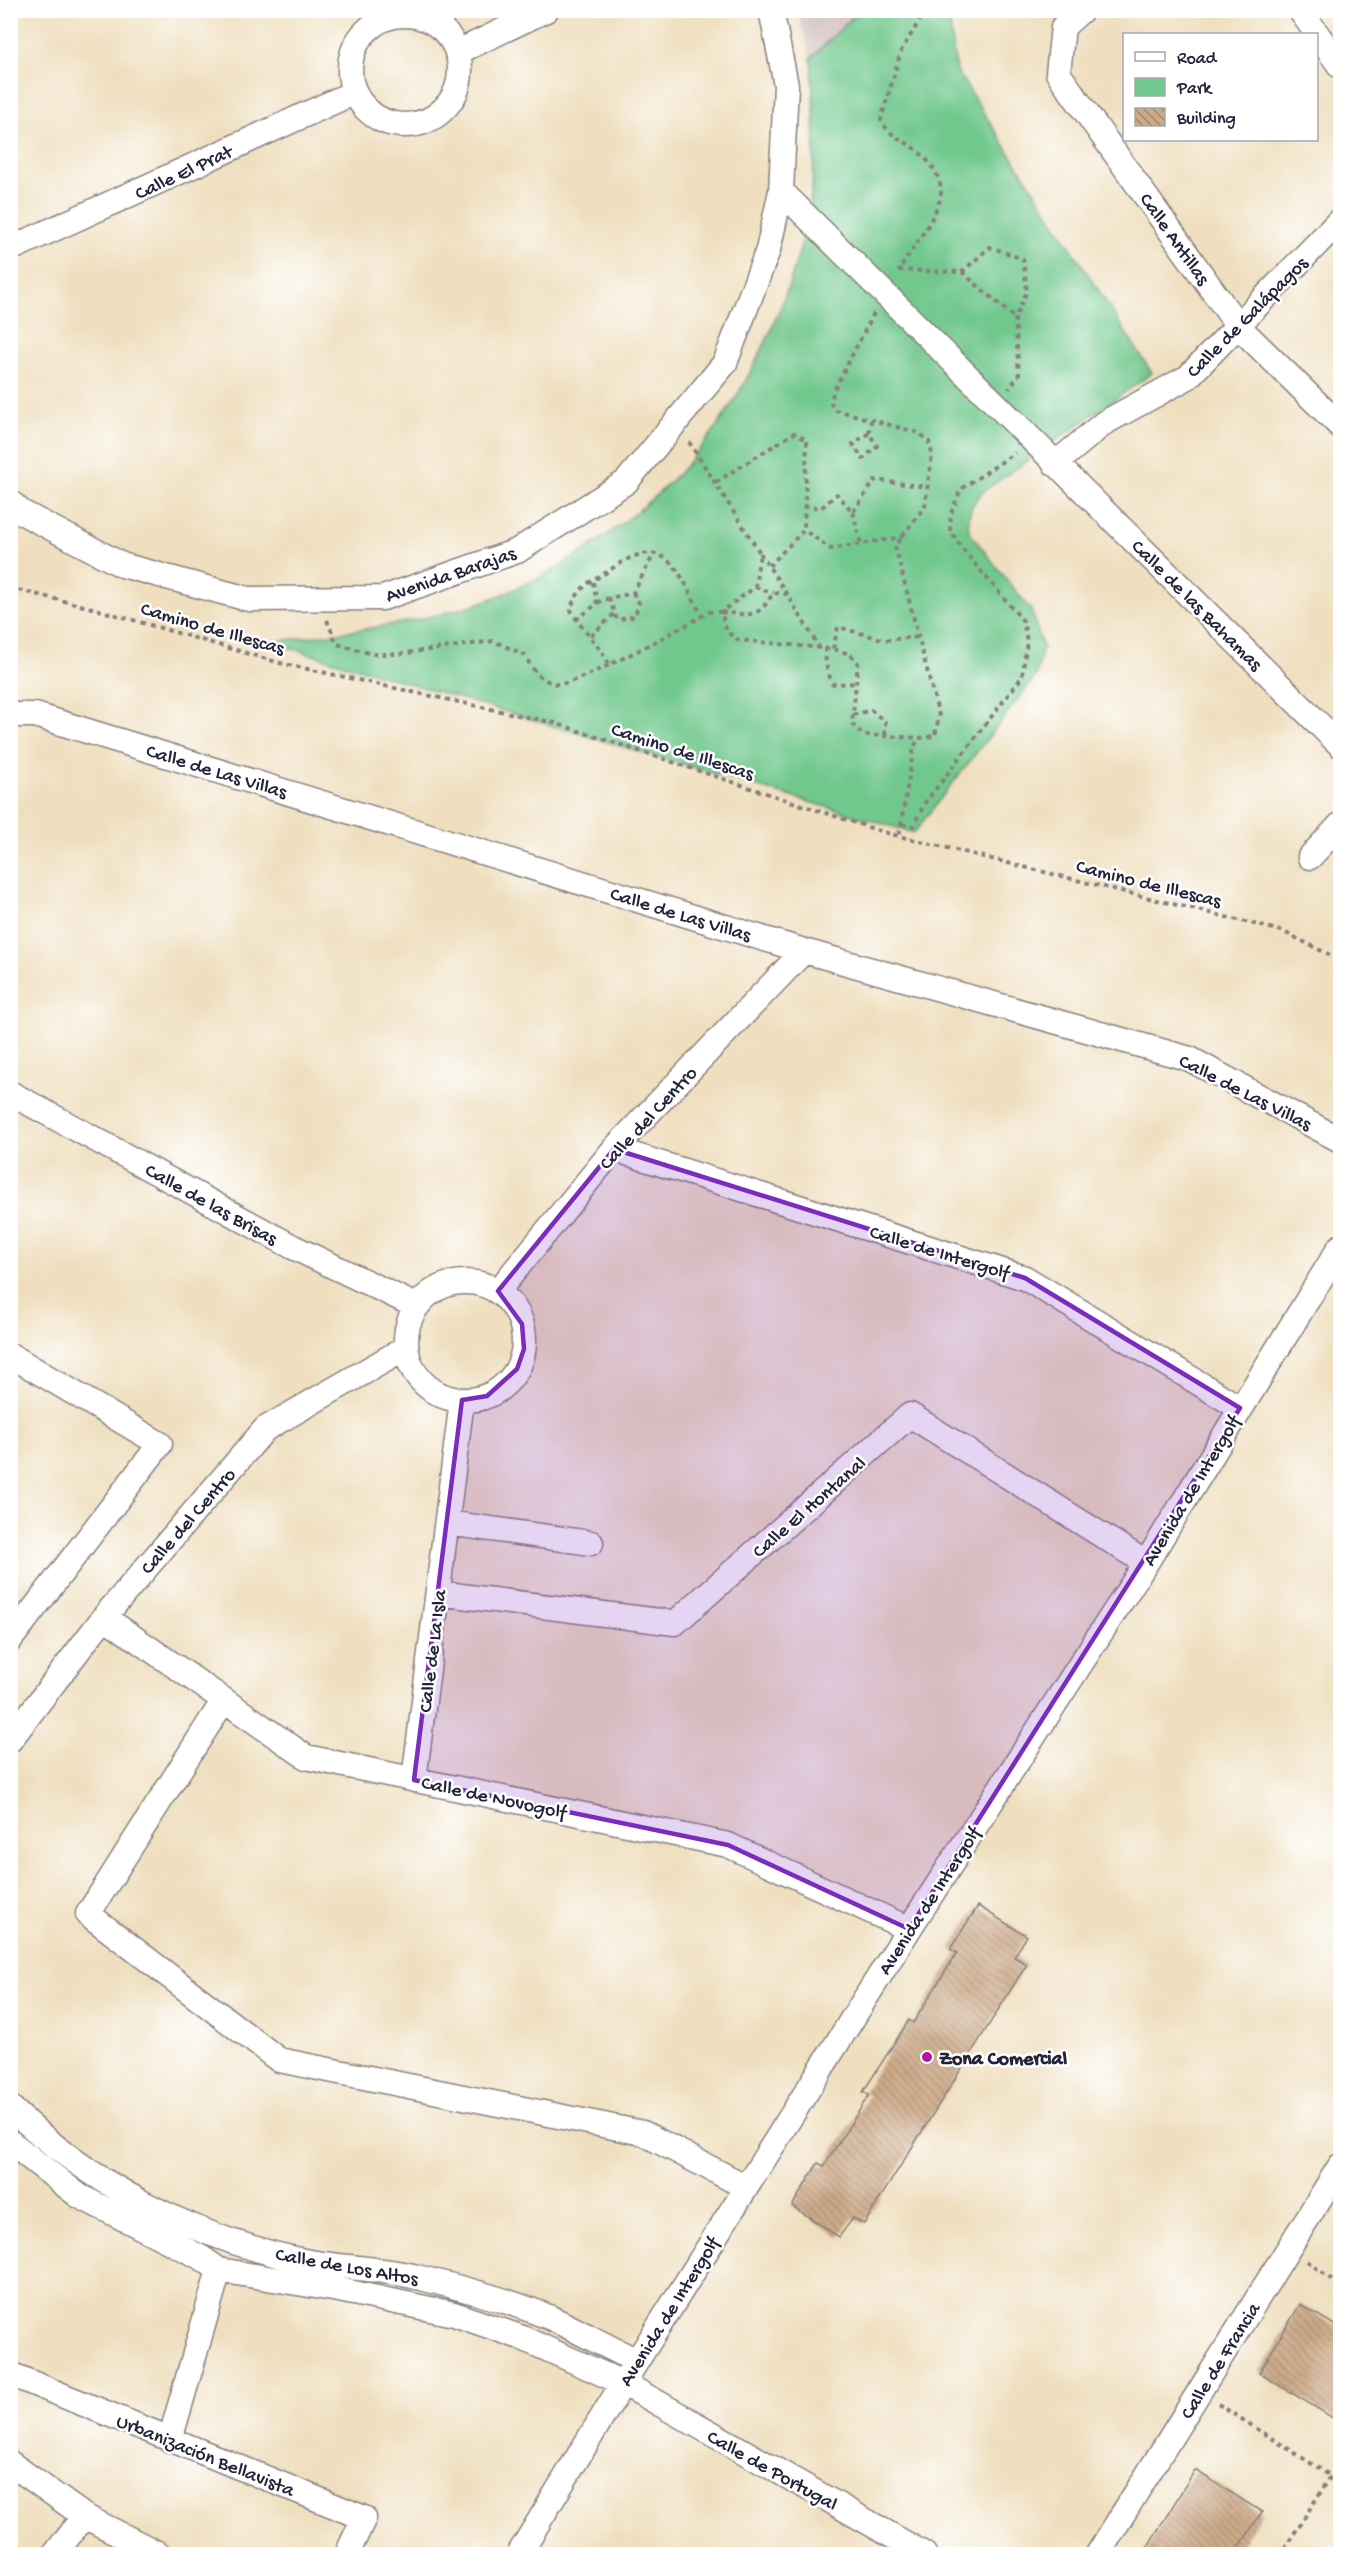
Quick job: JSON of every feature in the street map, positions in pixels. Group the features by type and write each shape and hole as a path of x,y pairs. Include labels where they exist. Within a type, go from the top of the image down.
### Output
{"street":[{"path":"458,52 546,10"},
{"name":"Avenida Barajas","path":"10,502 21,512 122,565 248,599 383,598 517,551 626,482 725,363 768,250 781,191 786,85 771,10"},
{"name":"Calle Antillas","path":"1082,10 1063,27 1058,74 1238,326 1341,426"},
{"path":"1300,10 1317,33"},
{"path":"379,15 415,15 434,22 448,35 458,52 459,82 452,99 440,113 424,122 407,125 389,123 372,114 355,92 350,68 354,49 379,15"},
{"path":"1318,35 1341,66"},
{"name":"Calle El Prat","path":"10,249 355,92"},
{"name":"Calle de las Bahamas","path":"781,191 1341,745"},
{"name":"Calle de Galápagos","path":"1055,464 1104,423 1188,377 1341,220"},
{"name":"Calle de Las Villas","path":"10,715 34,715 804,951 1190,1059 1341,1140"},
{"path":"1310,857 1341,825"},
{"name":"Calle del Centro","path":"498,1291 614,1149 804,951"},
{"name":"Calle de las Brisas","path":"10,1093 293,1247 416,1306"},
{"name":"Calle de Intergolf","path":"614,1149 1025,1278 1240,1408"},
{"name":"Avenida de Intergolf","path":"519,2554 622,2383 909,1929 1146,1563 1341,1247"},
{"path":"470,1281 498,1291 513,1305 522,1323 524,1349 517,1369 505,1385 487,1396 462,1400 441,1396 424,1385 412,1368 406,1348 407,1325 416,1306 431,1292 449,1283 470,1281"},
{"name":"Calle del Centro","path":"10,1740 104,1617 265,1429 406,1348"},
{"path":"10,1355 160,1444 10,1640"},
{"name":"Calle de La Isla","path":"414,1780 462,1400"},
{"name":"Calle El Hontanal","path":"438,1593 675,1623 910,1415 1146,1563"},
{"path":"447,1523 591,1543"},
{"name":"Calle de Novogolf","path":"104,1617 306,1757 728,1845 909,1929"},
{"path":"224,1700 88,1914 279,2060 643,2133 746,2187"},
{"name":"Calle de Los Altos","path":"10,2107 43,2139 165,2216 228,2240 302,2260 413,2276 472,2292 550,2318 637,2361"},
{"name":"Calle de Los Altos","path":"10,2142 79,2196 202,2258 219,2270 339,2290 454,2314 520,2337 622,2383"},
{"name":"Calle de Francia","path":"1098,2554 1341,2166"},
{"path":"170,2440 219,2270"},
{"name":"Urbanización Bellavista","path":"10,2374 364,2517 347,2554"},
{"name":"Calle de Portugal","path":"622,2383 924,2554"},
{"path":"10,2463 84,2516 159,2554"},
{"path":"55,2554 84,2516"}],"path":[{"path":"721,612 727,632 738,640 833,649 850,654 858,663 852,724 863,735 919,738 935,736 939,716 895,546 925,506 932,453 929,442 920,433 871,422 836,410 831,404 845,368 937,207 941,192 936,172 918,151 889,134 881,120 901,51 926,10"},
{"path":"962,272 990,247 1023,259 1027,291 1015,318 1019,374 1010,387"},
{"path":"899,270 962,272 1015,318"},
{"path":"676,422 820,648"},
{"path":"869,433 853,444 862,459 877,446 869,433 871,422"},
{"path":"716,482 794,433 807,440 804,530 769,566"},
{"path":"899,836 902,823 913,826 925,803 1003,705 1022,677 1027,641 1023,621 950,531 951,513 961,489 1033,441"},
{"path":"853,512 875,480 927,487"},
{"path":"804,506 821,508 837,494 853,512 861,544"},
{"path":"804,530 831,549 902,537"},
{"path":"609,663 599,644 576,620 570,608 583,586 593,582 621,562 644,552 662,556 680,570 702,617"},
{"path":"721,612 755,587 760,553"},
{"path":"576,620 596,604 633,592 654,554"},
{"path":"593,582 596,604"},
{"path":"755,587 773,593 787,594"},
{"name":"Camino de Illescas","path":"10,588 92,608 280,663 555,723 899,836 1282,931 1341,960"},
{"path":"609,598 617,620 635,616 639,603 633,592"},
{"path":"319,598 337,644 373,654 399,654 493,641 525,655 532,669 545,681 561,684 609,663 710,612 752,615 764,609 773,593"},
{"path":"591,636 615,613"},
{"path":"833,649 838,627 885,640 919,637"},
{"path":"825,648 826,665 832,684 857,683"},
{"path":"853,714 871,710 885,722 885,737"},
{"path":"899,836 914,747 919,738"},
{"path":"1289,2248 1341,2286"},
{"path":"1200,2392 1331,2476 1281,2554"}],"highlighted area":[{"path":"614,1149 1025,1278 1240,1408 909,1929 728,1845 414,1780 462,1400 487,1396 517,1369 524,1349 522,1324 498,1291"}],"shaded area":[{"path":"797,10 859,11 811,58"}],"green space":[{"path":"859,11 948,11 956,70 1152,373 984,491 973,504 969,514 969,532 1031,610 1043,648 1036,676 914,833 270,642 424,618 513,590 561,566 586,550 634,514 677,475 715,429 735,399 770,333 784,298 805,228 813,177 814,109 811,58"}],"building":[{"name":"Zona Comercial","path":"978,1906 1027,1936 1014,1957 1027,1964 864,2224 853,2218 839,2237 792,2206 818,2163 824,2166 869,2095 863,2092 909,2020 913,2023 957,1953 950,1949"},
{"path":"1300,2304 1341,2329 1341,2423 1259,2373"},
{"path":"1195,2470 1262,2512 1235,2554 1143,2554"}],"place":[{"name":"Zona Comercial","path":"927,2057"}]}
